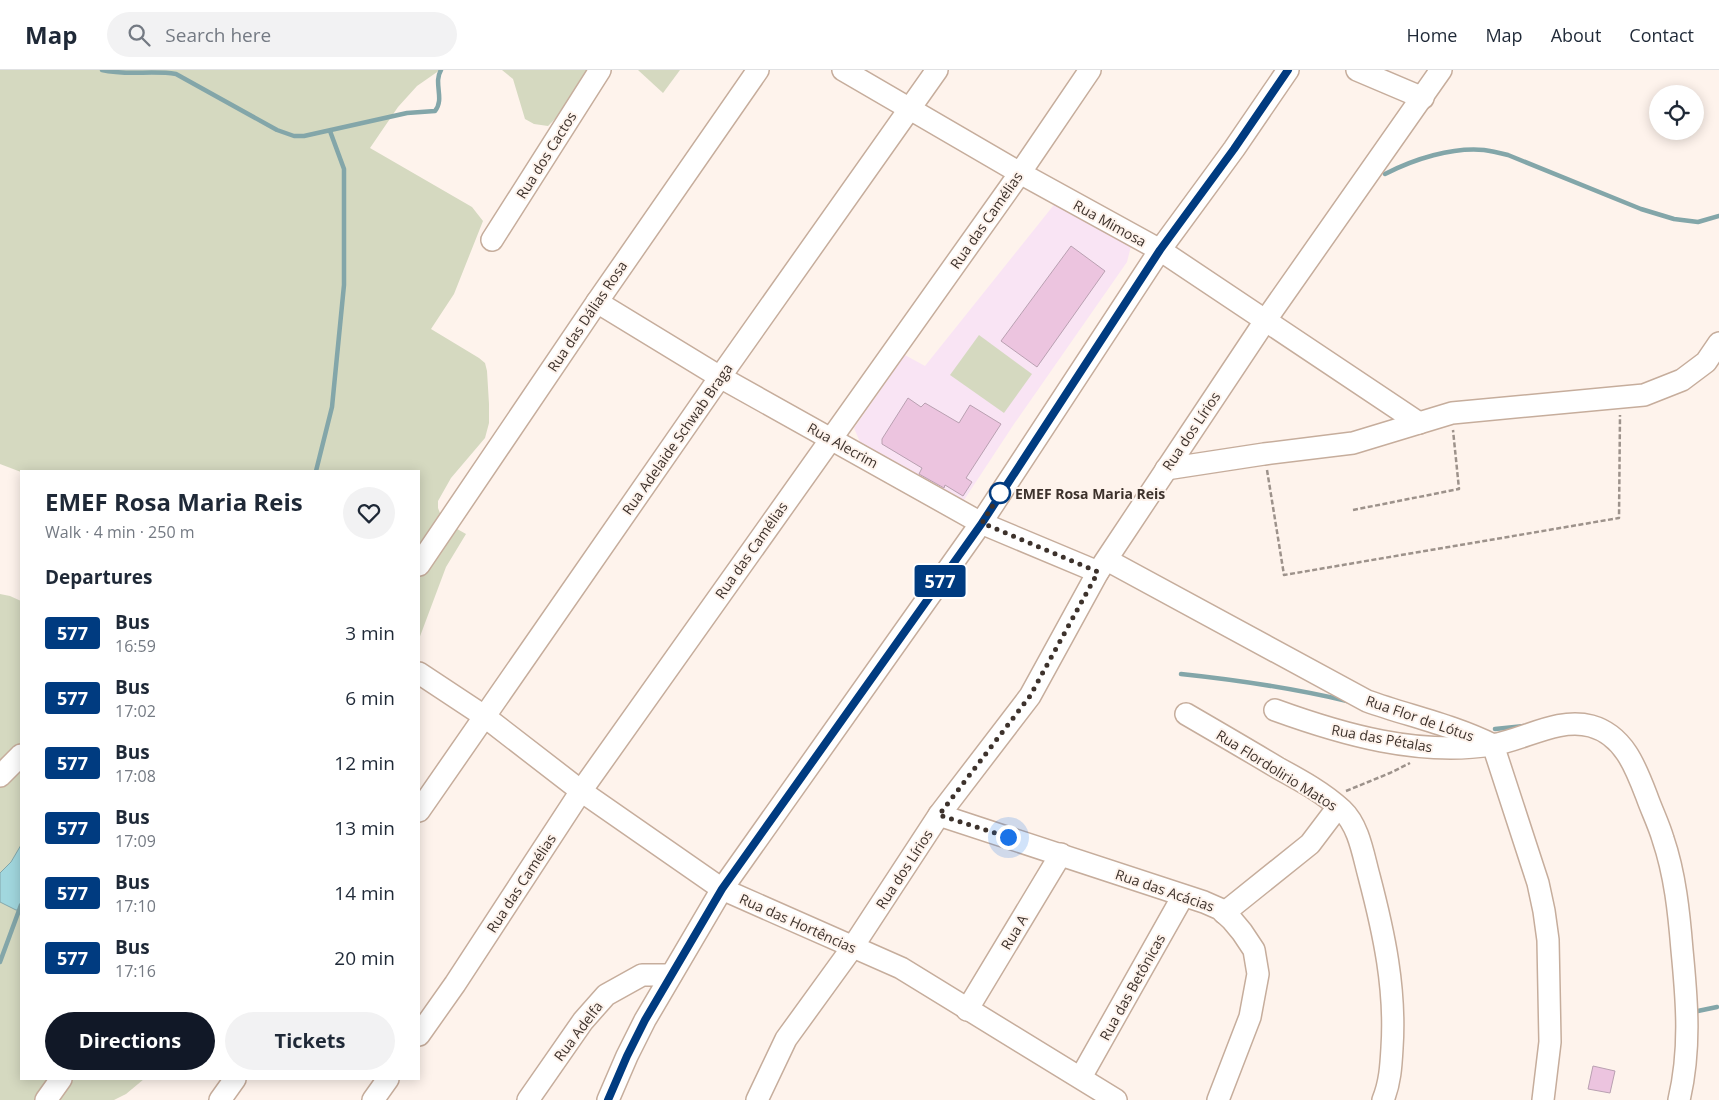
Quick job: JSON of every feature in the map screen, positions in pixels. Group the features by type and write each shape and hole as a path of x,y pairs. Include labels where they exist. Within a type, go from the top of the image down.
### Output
{"street":[{"name":"Rua dos Cactos","path":"492,240 600,70"},
{"name":"Rua das Dálias Rosa","path":"420,563 758,70"},
{"name":"Rua Mimosa","path":"843,70 1020,173 1160,250 1419,423"},
{"name":"Rua Adelaide Schwab Braga","path":"420,809 937,70"},
{"name":"Rua das Camélias","path":"420,1034 455,984 581,791 1020,173 1090,70"},
{"path":"608,1100 627,1056 671,975 722,889 982,523 1160,250 1234,149 1288,70"},
{"path":"1357,70 1423,98"},
{"name":"Rua dos Lírios","path":"757,1100 786,1039 852,948 939,815 1030,696 1102,566 1265,321 1442,70"},
{"name":"Rua Alecrim","path":"597,302 720,378 982,523 1102,566"},
{"path":"1166,469 1353,443 1452,413 1644,395 1682,380 1706,362 1719,344"},
{"name":"Rua Flor de Lótus","path":"1102,566 1367,701 1443,724 1493,745"},
{"name":"Rua das Hortências","path":"420,674 484,716 581,791 722,889 901,968 1116,1100"},
{"name":"Rua das Pétalas","path":"1275,710 1318,726 1357,736 1437,748 1493,745 1553,727 1568,725 1589,726 1604,731 1616,739 1626,751 1636,769 1664,840 1678,906 1688,1012 1684,1080 1679,1100"},
{"name":"Rua Flordolirio Matos","path":"1186,714 1299,780 1334,803 1343,811 1353,826 1362,848 1381,921 1387,949 1393,998 1393,1042 1390,1077 1383,1100"},
{"path":"1493,745 1538,883 1547,930 1550,1042 1542,1100"},
{"path":"0,776 20,756"},
{"path":"1224,913 1310,844 1334,803"},
{"name":"Rua das Acácias","path":"939,815 1204,902 1224,913 1232,920 1254,950 1258,974 1250,1018 1218,1100"},
{"name":"Rua A","path":"967,1010 1061,854"},
{"name":"Rua das Betônicas","path":"1081,1077 1183,896"},
{"name":"Rua Adelfa","path":"528,1100 584,1021 606,994 642,975 671,975"},
{"path":"46,1100 60,1080"},
{"path":"220,1100 233,1080"},
{"path":"372,1100 387,1080"}],"path":[{"path":"1264,454 1284,575 1619,518 1620,398"},
{"path":"1352,510 1459,489 1452,413"},
{"path":"1334,803 1414,761"}],"shaded area":[{"path":"1057,201 1131,246 1127,262 1014,424 964,500 860,442 854,428 905,355 925,366"}],"green space":[{"path":"0,70 440,70 417,86 398,107 370,148 472,207 483,221 454,294 431,329 485,363 489,423 485,438 451,478 438,501 438,508 443,521 466,534 446,567 420,636 420,470 20,470 20,472 0,464"},
{"path":"502,70 597,70 548,126 534,124 525,119 513,79"},
{"path":"638,70 680,70 663,93"},
{"path":"979,335 1032,374 1004,413 950,375"},
{"path":"0,594 20,601 20,847 11,862 0,873"},
{"path":"0,902 20,910 20,1080 143,1080 126,1094 114,1100 0,1100"}],"water":[{"path":"20,847 20,910 0,902 0,873 11,862"}],"building":[{"path":"1071,246 1105,271 1037,367 1001,341"},
{"path":"908,398 921,407 925,403 959,423 970,405 1001,424 966,478 972,482 963,496 945,485 944,488 919,474 922,468 882,444 882,439"},
{"path":"1593,1066 1615,1071 1610,1093 1588,1089"}],"waterway":[{"path":"102,70 121,73 176,74 277,130 294,136 304,136 407,113 435,111 439,101 438,80 441,70"},
{"path":"316,470 332,407 344,285 344,169 330,131"},
{"path":"1385,174 1433,155 1459,150 1484,150 1508,155 1641,209 1674,219 1698,222 1719,216"},
{"path":"1181,674 1265,685 1347,701"},
{"path":"1495,729 1524,726"},
{"path":"0,962 20,908"},
{"path":"1693,1012 1717,1007"}],"bus line":[{"name":"577","path":"608,1100 645,1020 722,889 982,523 1160,250 1234,149 1288,70"}],"place":[{"name":"EMEF Rosa Maria Reis","path":"1000,493"}],"route":[{"path":"1000,493 982,523 1098,572 1030,696 939,815 1008,837"}]}
